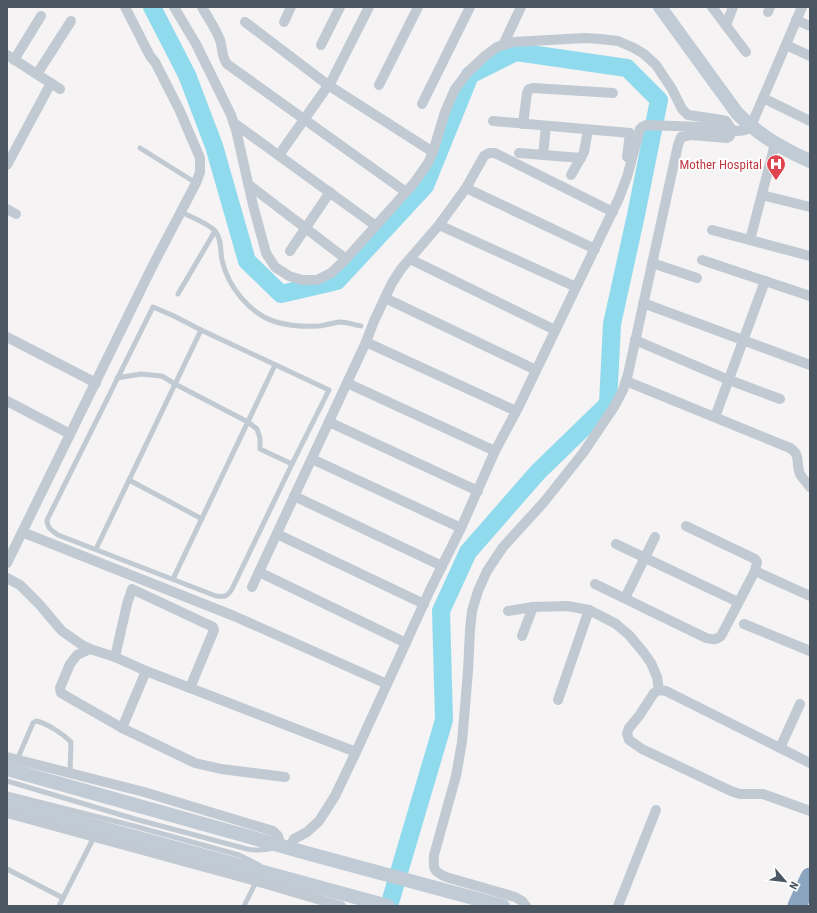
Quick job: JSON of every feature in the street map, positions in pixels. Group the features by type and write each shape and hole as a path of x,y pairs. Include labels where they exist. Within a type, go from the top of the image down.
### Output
{"highway":[{"path":"797,906 810,877"}],"main road":[{"path":"660,7 737,113 751,126 776,144 810,161"},
{"path":"12,764 285,847 503,906"},
{"path":"7,802 263,876 306,884 388,906"}],"street":[{"path":"7,563 152,267 196,183 200,172 200,158 179,109 125,7"},
{"path":"174,7 196,44 234,122 266,253 276,267 288,276 302,280 317,280 331,273 346,259 414,183 434,152 445,112 455,89 468,72 497,47 513,42 585,38 618,41 644,54 656,65 672,89 682,109 688,115 726,121 730,136 727,138 690,135 681,137 628,374 623,390 614,407 583,452 544,502 503,547 487,571 478,591 472,611 462,742 456,776 434,855 433,867 438,873 446,877 515,897 522,901 526,906"},
{"path":"202,7 220,38 224,59 227,64 406,192"},
{"path":"284,22 291,7"},
{"path":"321,45 340,7"},
{"path":"279,155 328,85 369,7"},
{"path":"379,85 418,7"},
{"path":"422,104 470,7"},
{"path":"503,45 521,7"},
{"path":"712,7 746,52"},
{"path":"726,25 732,7"},
{"path":"7,757 12,764 70,773 144,792 273,831 285,847 294,839 307,832 319,821 335,796 461,528 495,451 613,212 626,180 640,129 647,125 701,127 738,131 745,130 751,126 802,7"},
{"path":"41,16 11,57 60,89"},
{"path":"796,20 810,26"},
{"path":"37,74 71,21"},
{"path":"245,22 328,85 434,152"},
{"path":"786,45 810,56"},
{"path":"7,165 51,83"},
{"path":"523,124 527,92 529,89 613,93"},
{"path":"763,98 810,121"},
{"path":"234,122 376,226"},
{"path":"493,122 535,124 630,133 623,176 626,180"},
{"path":"543,155 546,126"},
{"path":"571,175 584,152 588,130"},
{"path":"750,240 776,144"},
{"path":"252,587 392,283 410,259 439,226 466,188 484,156 495,152 613,212"},
{"path":"519,153 581,158"},
{"path":"249,185 346,259"},
{"path":"466,188 595,249"},
{"path":"290,251 330,192"},
{"path":"762,195 810,207"},
{"path":"439,226 576,287"},
{"path":"712,230 810,256"},
{"path":"410,259 555,330"},
{"path":"702,260 810,296"},
{"path":"652,263 697,278"},
{"path":"715,417 765,281"},
{"path":"385,298 536,370"},
{"path":"643,303 810,365"},
{"path":"7,337 96,383"},
{"path":"635,340 729,380 780,399"},
{"path":"366,342 516,411"},
{"path":"626,380 790,448 795,451 800,474 810,487"},
{"path":"347,383 495,451"},
{"path":"7,401 70,434"},
{"path":"329,422 478,491"},
{"path":"312,459 461,528"},
{"path":"294,496 442,566"},
{"path":"595,584 706,638 717,639 721,636 755,571 757,562 755,559 686,526"},
{"path":"22,532 234,616 387,684"},
{"path":"277,534 424,604"},
{"path":"625,598 655,537"},
{"path":"616,544 738,602"},
{"path":"755,571 810,596"},
{"path":"259,572 406,643"},
{"path":"7,578 20,586 30,595 62,631 90,648 356,752"},
{"path":"115,657 127,604 137,578"},
{"path":"132,589 213,627 214,630 190,688"},
{"path":"508,610 533,607 567,606 589,610 616,624 629,635 651,663 657,677 659,690"},
{"path":"522,636 533,607"},
{"path":"558,700 589,610"},
{"path":"744,624 810,651"},
{"path":"90,648 76,655 70,664 60,688 61,693 122,728 195,763 221,769 284,777"},
{"path":"122,728 146,671"},
{"path":"810,762 666,691 659,690 654,693 629,728 627,734 630,740 642,749 731,791 740,794 762,794 810,811"},
{"path":"780,748 800,704"},
{"path":"618,906 656,810"},
{"path":"7,813 94,837 263,876 341,906"}],"lane":[{"path":"140,148 196,183"},
{"path":"181,212 208,225 215,231 219,239 222,261 229,280 241,298 260,314 275,322 291,326 319,326 341,322 361,326"},
{"path":"178,294 215,231"},
{"path":"152,307 174,316 275,365 329,390 229,594 224,597 216,596 58,535 47,525 47,520 152,307"},
{"path":"96,549 202,330"},
{"path":"173,579 275,365"},
{"path":"117,378 142,374 162,376 248,422 257,429 260,438 260,449 292,464"},
{"path":"129,480 202,519"},
{"path":"83,557 87,546"},
{"path":"12,764 33,723 36,721 42,722 71,742 70,773"},
{"path":"7,781 135,819 247,849 266,850 285,847"},
{"path":"7,794 134,826 238,855 259,865 263,876 244,906"},
{"path":"59,906 94,837"},
{"path":"7,869 63,898"}],"waterway":[{"path":"152,7 187,75 214,146 247,261 281,294 337,281 425,186 470,75 516,52 627,68 659,100 612,324 608,404 538,472 468,552 441,611 444,720 389,906"}],"place":[{"name":"Mother Hospital","path":"776,181"}]}
